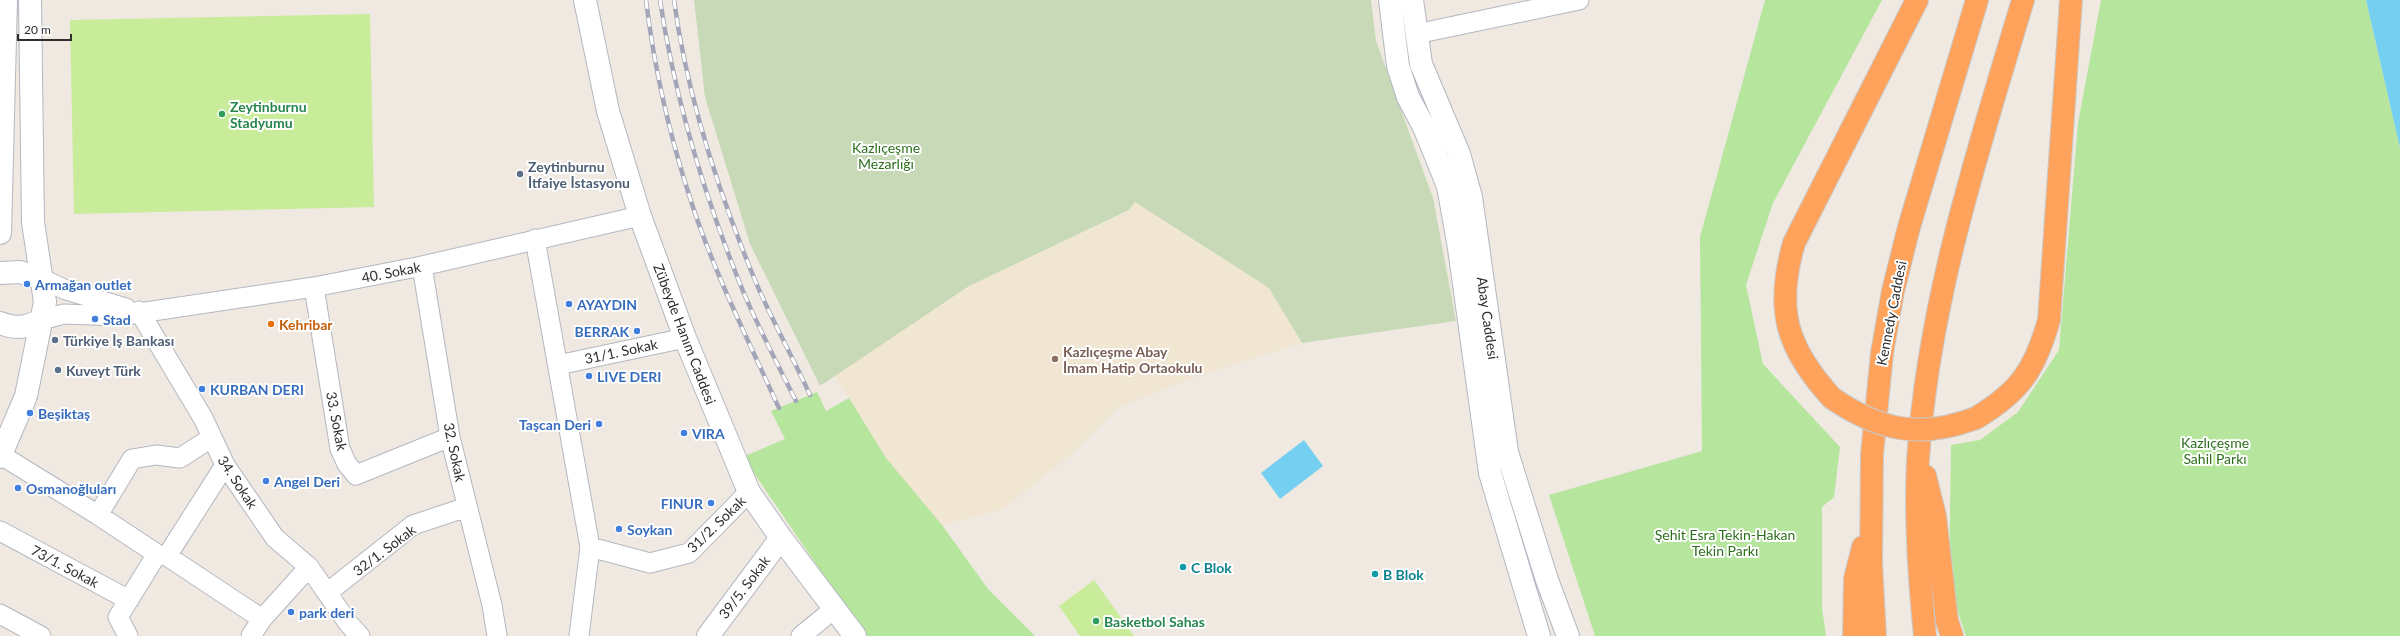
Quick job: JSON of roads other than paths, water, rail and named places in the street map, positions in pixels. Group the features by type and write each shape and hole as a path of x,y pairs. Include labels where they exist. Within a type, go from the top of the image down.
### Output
{"highway":[{"path":"1917,0 1794,243 1786,272 1785,304 1792,342 1814,379 1832,398 1862,416 1898,428 1938,430 1976,418 1994,407 2015,390 2028,374 2041,349 2049,320 2071,0"},
{"name":"Kennedy Caddesi","path":"1875,636 1871,517 1872,454 1876,398 1893,291 1909,227 1977,0"},
{"path":"1924,636 1918,562 1918,461 1924,399 1941,291 1958,221 2023,0"},
{"path":"1918,461 1929,487 1935,516 1947,620 1952,636"},
{"path":"1854,636 1855,579 1871,517"}],"main road":[{"path":"0,232 6,0"},
{"name":"Zübeyde Hanım Caddesi","path":"585,0 608,111 640,216 685,338 749,492 781,538 855,636"},
{"name":"Abay Caddesi","path":"1390,0 1398,66 1408,97 1424,127 1448,186 1459,248 1490,473 1539,636"},
{"name":"Abay Caddesi","path":"1412,0 1421,64 1459,154 1471,197 1508,452 1547,580 1568,636"},
{"path":"0,456 26,396 45,302 33,222 30,2"},
{"path":"0,273 20,272 42,279"},
{"path":"0,323 16,328 27,328 41,320"},
{"name":"39/5. Sokak","path":"708,636 781,538"}],"street":[{"path":"1416,34 1579,0"},
{"name":"40. Sokak","path":"41,320 64,314 119,316 139,311 314,287 422,266 640,216"},
{"path":"535,239 590,547 579,636"},
{"name":"32. Sokak","path":"422,266 450,437 492,605 497,636"},
{"path":"42,279 106,303 139,311"},
{"name":"33. Sokak","path":"314,287 340,449 347,464 356,475 450,437"},
{"name":"34. Sokak","path":"139,311 203,418 211,438 225,465 275,538 309,567 348,623 360,636"},
{"name":"31/1. Sokak","path":"558,365 685,338"},
{"path":"98,515 132,459 156,455 180,458 211,438"},
{"path":"0,456 98,515 262,619"},
{"path":"128,636 118,617 225,465"},
{"name":"31/2. Sokak","path":"590,547 650,563 689,553 749,492"},
{"name":"32/1. Sokak","path":"328,593 413,525 467,507"},
{"name":"73/1. Sokak","path":"0,531 129,600"},
{"path":"251,636 262,619 309,567"},
{"path":"800,636 834,610"},
{"path":"0,614 41,636"}],"water":[{"path":"2366,0 2400,0 2400,148"},
{"path":"1304,440 1323,466 1280,499 1261,473"}],"railway":[{"path":"646,0 658,76 683,177 710,253 779,408"},
{"path":"660,0 666,37 683,111 716,220 749,305 796,401"},
{"path":"674,0 687,73 717,180 757,285 810,395"}],"place":[{"name":"Zeytinburnu Stadyumu","path":"222,114"},
{"name":"Zeytinburnu İtfaiye İstasyonu","path":"520,174"},
{"name":"Armağan outlet","path":"27,284"},
{"name":"AYAYDIN","path":"569,304"},
{"name":"Stad","path":"95,319"},
{"name":"Kehribar","path":"271,324"},
{"name":"BERRAK","path":"637,331"},
{"name":"Türkiye İş Bankası","path":"55,340"},
{"name":"Kazlıçeşme Abay İmam Hatip Ortaokulu","path":"1055,359"},
{"name":"Kuveyt Türk","path":"58,370"},
{"name":"LIVE DERI","path":"589,376"},
{"name":"KURBAN DERI","path":"202,389"},
{"name":"Beşiktaş","path":"30,413"},
{"name":"Taşcan Deri","path":"599,424"},
{"name":"VIRA","path":"684,433"},
{"name":"Angel Deri","path":"266,481"},
{"name":"Osmanoğluları","path":"18,488"},
{"name":"FINUR","path":"711,503"},
{"name":"Soykan","path":"619,529"},
{"name":"C Blok","path":"1183,567"},
{"name":"B Blok","path":"1375,574"},
{"name":"park deri","path":"291,612"},
{"name":"Basketbol Sahas","path":"1096,621"}],"park label":[{"name":"Kazlıçeşme Mezarlığı","path":"886,156"},
{"name":"Kazlıçeşme Sahil Parkı","path":"2215,450"},
{"name":"Şehit Esra Tekin-Hakan Tekin Parkı","path":"1725,542"}]}
